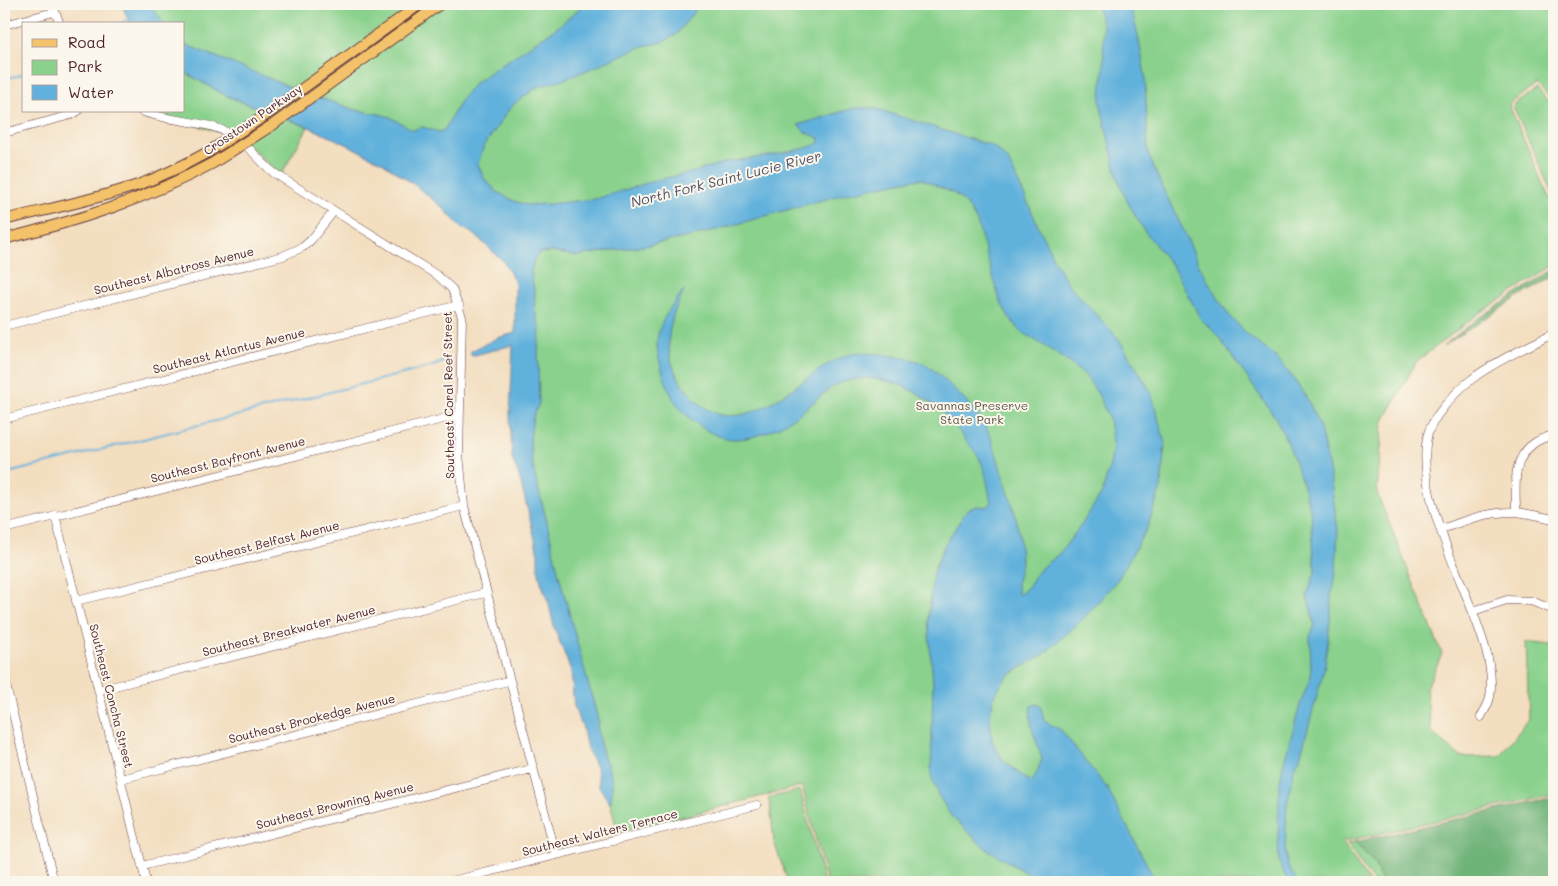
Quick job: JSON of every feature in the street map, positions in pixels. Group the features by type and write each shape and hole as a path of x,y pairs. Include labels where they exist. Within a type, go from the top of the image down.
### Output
{"main road":[{"name":"Crosstown Parkway","path":"4,220 88,200 166,174 208,152 264,117 420,4"},
{"name":"Crosstown Parkway","path":"4,239 67,223 120,206 174,183 213,163 274,124 440,4"}],"street":[{"path":"4,24 53,8 59,22"},
{"path":"4,133 71,116 77,112"},
{"name":"Southeast Coral Reef Street","path":"144,112 171,120 204,124 234,136 244,143 258,160 274,174 438,276 452,289 462,317 459,454 464,506 508,681 556,855"},
{"name":"Southeast Albatross Avenue","path":"4,326 283,256 303,247 311,240 334,211"},
{"name":"Southeast Atlantus Avenue","path":"4,419 459,305"},
{"path":"1481,717 1490,698 1491,682 1488,659 1428,489 1425,466 1427,437 1436,418 1452,396 1472,378 1554,333"},
{"name":"Southeast Bayfront Avenue","path":"4,528 459,415"},
{"path":"1516,512 1516,473 1522,454 1534,443 1554,435"},
{"name":"Southeast Belfast Avenue","path":"76,601 464,506"},
{"path":"1441,529 1468,519 1495,513 1516,512 1554,519"},
{"name":"Southeast Concha Street","path":"55,515 146,882"},
{"name":"Southeast Breakwater Avenue","path":"99,690 485,593"},
{"path":"1473,612 1507,600 1531,601 1554,610"},
{"path":"4,677 54,882"},
{"name":"Southeast Brookedge Avenue","path":"121,779 508,681"},
{"name":"Southeast Browning Avenue","path":"142,866 532,769"},
{"name":"Southeast Walters Terrace","path":"448,882 758,805"}],"green space":[{"name":"Savannas Preserve State Park","path":"137,4 1554,4 1554,103 1537,84 1509,105 1554,206 1554,266 1474,317 1416,362 1383,423 1377,493 1442,654 1426,689 1431,732 1461,757 1499,756 1529,719 1526,642 1551,645 1554,647 1554,794 1342,842 1369,882 827,882 802,786 618,833 529,489 524,242 501,218 185,54 185,22 145,22"},
{"path":"185,73 227,96 308,127 281,175 239,138 153,112 185,112"},
{"path":"1537,89 1554,108 1554,198 1513,106"},
{"path":"1554,270 1554,277 1517,298 1443,346 1476,320"},
{"path":"800,790 824,882 788,882 774,842 768,798"},
{"path":"1554,797 1554,882 1382,882 1374,863 1355,842"},
{"path":"1355,842 1374,863 1382,882 1373,882 1347,844"}],"water":[{"path":"121,4 150,4 163,22 130,22"},
{"name":"North Fork Saint Lucie River","path":"585,4 700,4 676,35 660,43 643,46 571,77 537,87 513,105 483,148 478,164 484,178 497,192 527,205 595,199 726,162 769,156 806,148 820,143 819,138 805,132 798,125 854,108 874,108 992,146 1008,160 1054,260 1069,285 1119,339 1151,392 1165,443 1161,488 1147,528 1118,579 1083,619 1043,655 1007,676 994,695 990,717 992,741 1003,760 1030,782 1035,777 1042,759 1032,727 1031,706 1037,704 1041,707 1044,721 1061,730 1107,788 1156,882 1041,882 985,848 952,817 938,795 931,776 933,683 928,621 933,573 944,546 967,510 977,506 988,507 991,503 982,464 975,451 953,423 929,401 901,386 870,379 854,380 838,384 825,392 796,416 778,427 748,438 728,439 701,427 685,414 674,400 663,374 657,346 659,330 670,309 685,289 671,322 669,334 670,356 679,379 695,400 712,411 728,416 745,414 780,397 832,362 852,354 867,353 898,357 916,361 929,367 972,408 983,422 991,438 1017,524 1021,560 1017,583 1019,595 1030,585 1042,567 1059,554 1080,527 1102,493 1110,465 1113,445 1109,419 1098,394 1085,375 1056,353 1020,331 1009,317 1000,301 977,222 967,205 955,194 922,179 844,194 698,235 650,245 577,256 551,252 539,253 534,260 531,272 535,296 534,307 540,329 538,354 539,404 533,417 530,440 531,454 559,575 599,723 597,726 600,744 611,776 612,795 610,804 599,786 597,769 587,749 582,725 574,706 571,671 554,627 549,604 541,582 534,535 519,476 512,459 510,415 513,345 471,356 471,351 497,338 515,333 515,282 504,262 474,234 461,227 441,206 382,162 309,127 227,96 185,73 185,44 308,94 356,110 390,117 413,130 422,127 439,132 444,130 462,98 474,84 555,29"},
{"path":"1096,4 1130,4 1145,75 1148,153 1201,270 1228,314 1249,336 1278,359 1295,380 1309,402 1320,428 1329,469 1338,530 1336,571 1331,594 1325,666 1300,758 1294,768 1287,805 1285,854 1288,865 1297,882 1288,882 1279,862 1279,788 1283,765 1301,702 1311,676 1310,637 1315,625 1307,596 1315,572 1311,513 1288,443 1275,417 1217,335 1201,319 1172,266 1146,233 1128,203 1117,177 1100,102 1104,68 1103,26"}],"waterway":[{"path":"123,22 128,19"},
{"path":"4,79 22,74"},
{"path":"4,474 430,367 448,360"}]}
